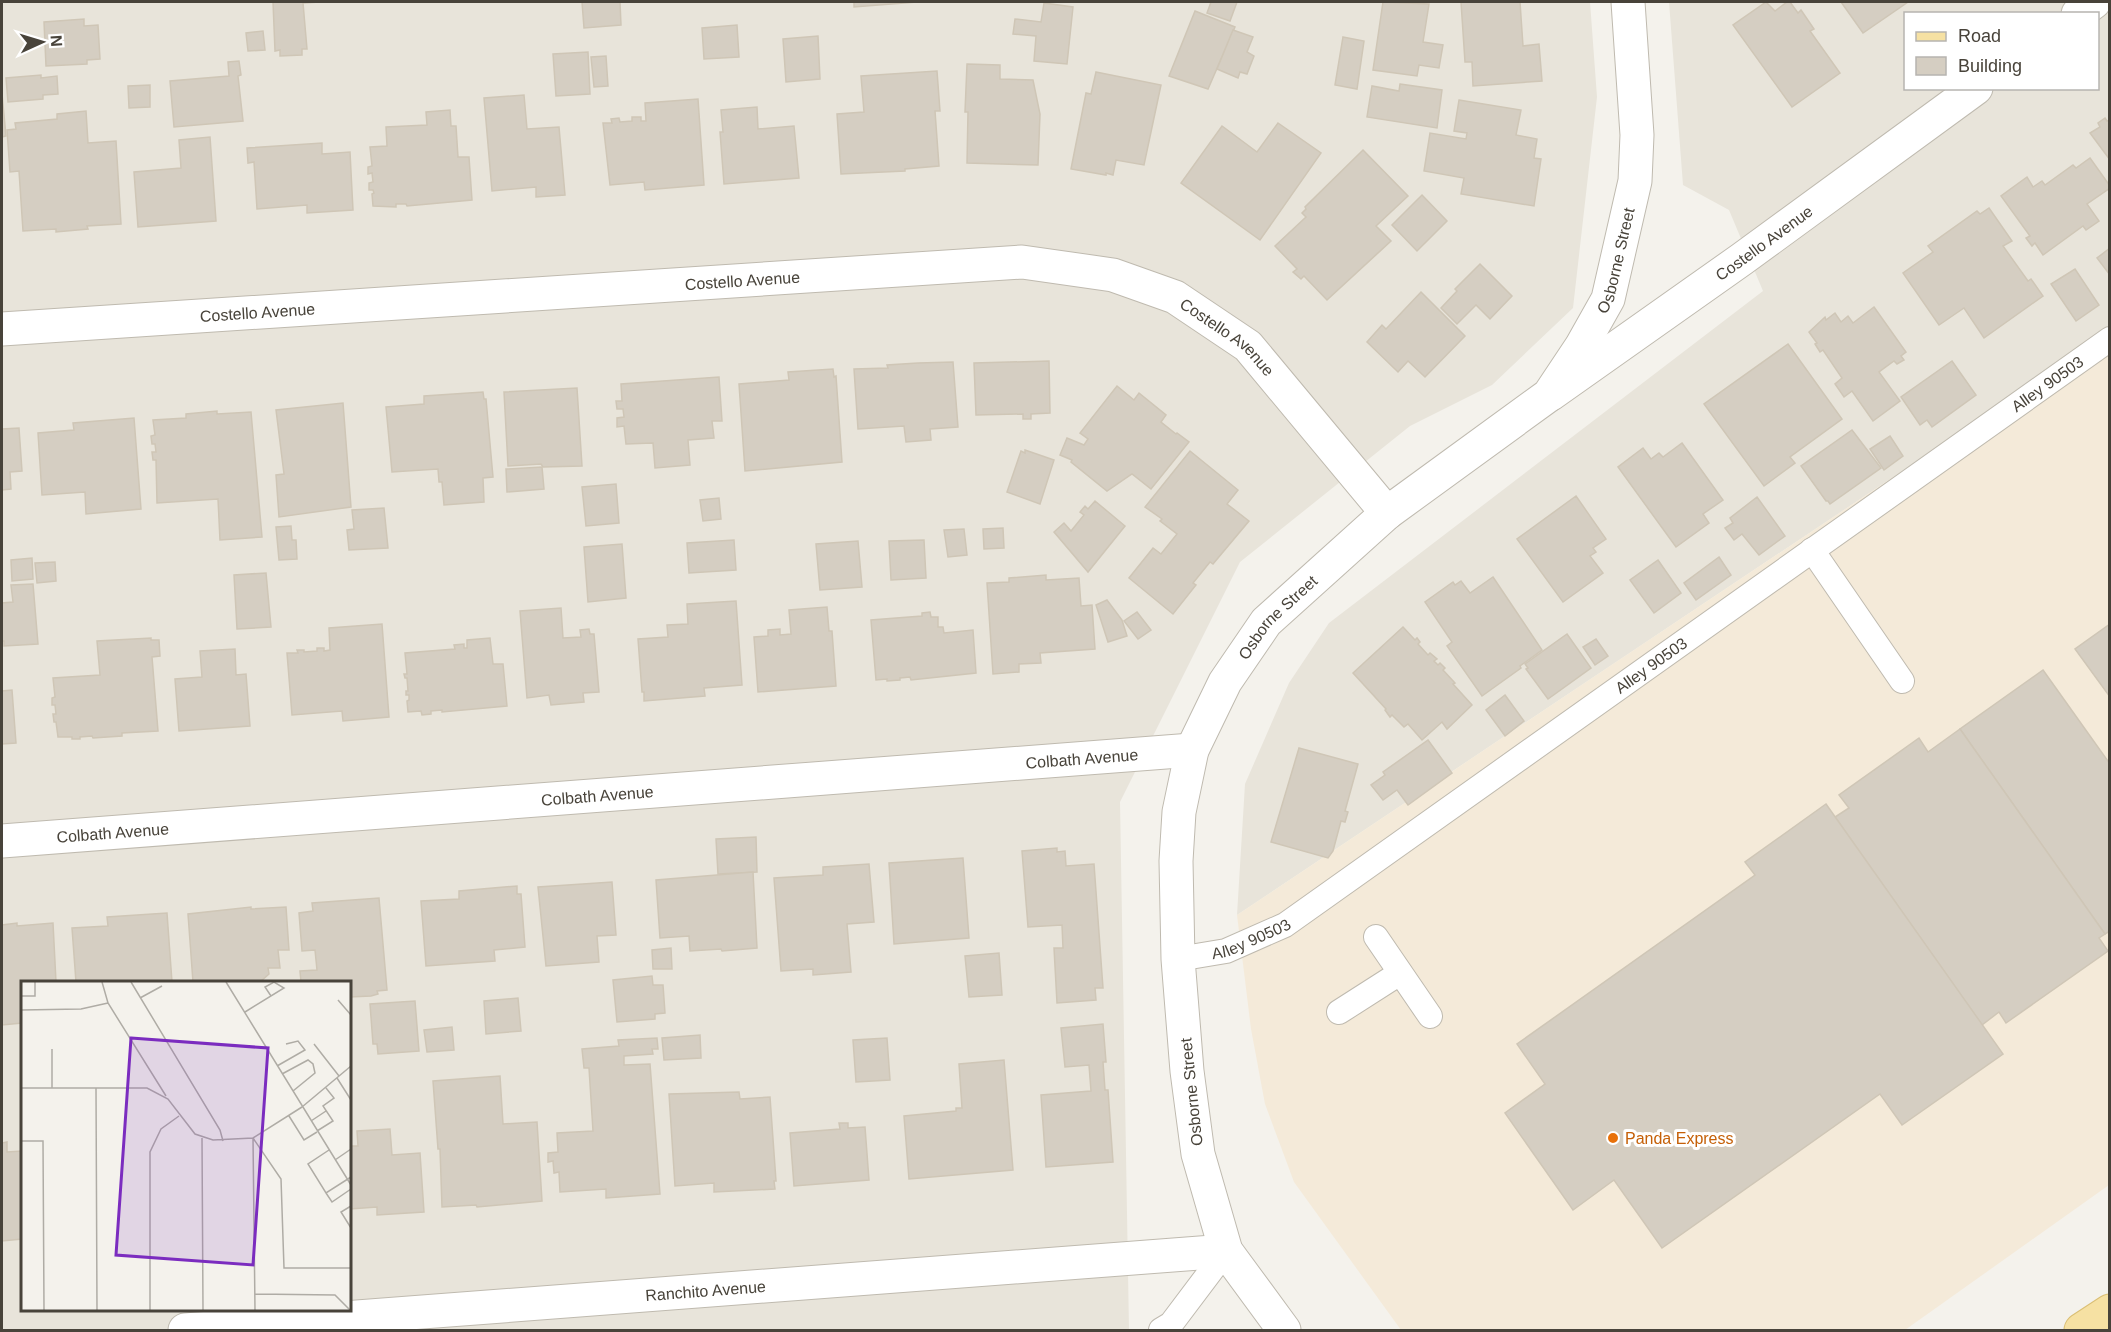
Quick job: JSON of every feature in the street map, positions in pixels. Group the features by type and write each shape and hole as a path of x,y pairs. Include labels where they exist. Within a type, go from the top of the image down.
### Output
{"main road":[{"path":"2081,1330 2109,1311"}],"street":[{"name":"Osborne Street","path":"1284,1330 1226,1251 1198,1154 1187,1071 1178,959 1176,861 1179,812 1192,750 1225,682 1266,622 1387,513 1549,395 1581,347 1608,299 1635,181 1637,135 1628,2"},
{"path":"2081,12 2094,2"},
{"name":"Costello Avenue","path":"1549,395 1742,259 1973,90"},
{"name":"Costello Avenue","path":"2,329 1022,262 1113,275 1175,297 1248,346 1387,513"},
{"name":"Colbath Avenue","path":"2,841 1192,750"},
{"name":"Ranchito Avenue","path":"185,1330 1226,1251"}],"lane":[{"name":"Alley 90503","path":"1178,959 1226,951 1285,925 2109,339"},
{"path":"1812,550 1902,681"},
{"path":"1376,937 1430,1016"},
{"path":"1339,1012 1400,973"},
{"path":"1161,1330 1171,1324 1226,1251"}],"shaded area":[{"path":"2,2 1590,2 1597,97 1573,308 1492,385 1410,426 1240,562 1120,802 1129,1330 2,1330"},
{"path":"1669,2 2109,2 2109,333 1237,915 1245,784 1289,683 1329,623 1763,291 1729,210 1683,185"},
{"path":"2109,333 2109,1185 1905,1330 1401,1330 1294,1182 1265,1104 1251,1029 1237,915"}],"building":[{"path":"273,2 320,2 303,3 307,49 302,49 302,55 280,56 280,50 275,51"},
{"path":"582,2 620,2 621,25 584,28"},
{"path":"854,2 917,2 854,7"},
{"path":"1211,2 1237,2 1230,21 1207,13"},
{"path":"1383,2 1429,4 1423,42 1443,45 1439,68 1419,65 1417,76 1373,70"},
{"path":"1461,2 1520,2 1523,46 1539,44 1542,81 1473,86 1472,62 1465,62"},
{"path":"1766,2 1775,11 1787,2 1790,2 1798,13 1801,10 1814,29 1810,31 1840,73 1792,107 1733,25"},
{"path":"1841,2 1908,2 1863,33"},
{"path":"1044,3 1073,7 1067,64 1034,61 1036,36 1013,34 1015,19 1041,22"},
{"path":"1195,11 1235,27 1208,89 1169,76"},
{"path":"84,19 84,26 98,25 100,59 87,60 87,64 46,66 44,22"},
{"path":"737,25 739,57 704,59 702,28"},
{"path":"1233,30 1253,37 1247,52 1254,56 1247,74 1240,72 1238,78 1217,69"},
{"path":"263,31 265,50 248,51 246,33"},
{"path":"818,36 820,79 786,82 783,39"},
{"path":"1343,37 1364,41 1357,89 1335,85"},
{"path":"588,52 590,94 556,96 553,54"},
{"path":"606,56 608,86 594,87 591,57"},
{"path":"239,61 241,75 238,76 243,121 174,127 170,81 229,76 228,62"},
{"path":"967,64 1000,65 1000,79 1033,80 1040,114 1038,165 967,163 968,112 965,112"},
{"path":"937,71 940,111 935,111 939,166 905,169 905,171 841,174 837,114 864,112 861,76"},
{"path":"1096,72 1161,85 1144,165 1116,160 1113,175 1071,169 1086,93 1091,94"},
{"path":"41,75 41,78 57,76 58,94 43,95 43,99 8,102 6,78"},
{"path":"1400,84 1442,90 1437,128 1367,117 1372,86 1399,91"},
{"path":"150,85 150,107 129,108 128,86"},
{"path":"2,94 6,136 2,137"},
{"path":"524,95 527,129 559,127 565,195 536,197 536,187 492,191 484,98"},
{"path":"698,99 704,185 645,190 644,182 610,185 603,123 612,123 611,119 619,118 620,122 632,121 632,117 641,117 641,121 646,121 645,103"},
{"path":"1459,100 1521,110 1516,135 1537,139 1534,158 1541,159 1534,206 1461,194 1464,178 1424,171 1430,133 1466,139 1467,133 1454,131"},
{"path":"757,107 758,129 794,126 799,178 724,184 720,132 723,132 721,110"},
{"path":"450,110 451,126 456,126 458,157 469,157 472,200 407,206 396,204 396,207 373,206 372,194 374,193 373,190 369,190 369,183 373,182 372,173 368,174 368,167 372,166 370,147 387,146 386,127 427,125 426,112"},
{"path":"86,111 88,143 116,141 121,224 87,226 88,229 56,232 56,229 23,231 19,171 10,172 7,130 16,129 15,123 57,119 57,114"},
{"path":"2105,118 2107,121 2110,120 2110,160 2090,133 2100,127 2098,123"},
{"path":"1278,123 1321,153 1260,240 1181,183 1222,126 1257,152"},
{"path":"210,137 216,221 138,227 134,172 181,168 179,140"},
{"path":"322,143 322,154 350,152 353,210 307,213 307,205 257,209 254,162 248,163 247,148"},
{"path":"1363,150 1408,196 1376,226 1391,241 1327,300 1304,276 1301,279 1293,272 1297,269 1275,246 1306,217 1302,213 1305,207"},
{"path":"2090,158 2110,186 2087,204 2099,221 2086,230 2083,226 2043,255 2035,243 2032,246 2026,238 2030,236 2001,196 2027,177 2033,187 2042,181 2045,185 2073,165 2076,168"},
{"path":"1422,195 1447,221 1417,251 1392,225"},
{"path":"1989,208 2012,241 2003,246 2028,281 2031,279 2043,296 1984,338 1964,308 1939,325 1903,273 1933,252 1928,246 1977,211 1980,214"},
{"path":"2110,248 2110,275 2097,258"},
{"path":"1480,264 1512,296 1490,319 1476,305 1457,324 1441,308 1457,291 1455,289"},
{"path":"2075,269 2099,305 2076,321 2051,284"},
{"path":"1421,292 1465,336 1425,377 1408,361 1398,372 1367,342 1382,325 1386,329"},
{"path":"1874,307 1906,352 1901,356 1904,360 1897,364 1894,361 1879,372 1900,401 1873,421 1852,391 1844,397 1835,384 1842,378 1823,350 1820,352 1809,332 1825,317 1826,320 1835,313 1841,322 1848,316 1853,323"},
{"path":"1788,344 1842,419 1790,457 1795,463 1764,486 1704,404"},
{"path":"1049,361 1050,413 1031,414 1031,419 1023,419 1023,414 976,415 974,363"},
{"path":"1952,361 1976,395 1932,427 1927,420 1920,425 1901,397"},
{"path":"953,362 958,427 930,429 931,440 906,442 904,426 858,429 854,369"},
{"path":"833,369 834,377 836,376 842,462 745,471 739,384 789,380 788,372"},
{"path":"719,377 722,421 712,421 714,438 688,440 690,465 655,468 653,443 626,444 624,426 617,427 617,418 624,417 623,409 617,409 616,401 622,401 621,384"},
{"path":"1117,386 1134,400 1139,393 1166,415 1161,422 1189,442 1151,489 1132,474 1107,491 1071,462 1072,460 1060,455 1067,438 1084,445 1088,439 1080,433"},
{"path":"577,388 582,466 543,467 541,464 508,466 504,392"},
{"path":"483,392 484,399 486,399 493,477 483,478 484,502 444,505 442,482 439,482 438,469 392,472 386,407 424,404 424,396"},
{"path":"343,403 351,507 279,517 276,475 284,474 276,410"},
{"path":"217,411 217,414 251,412 262,537 220,540 218,499 157,503 156,460 153,460 152,452 156,452 151,436 155,435 153,420 186,418 186,414"},
{"path":"134,418 141,509 86,514 85,492 42,495 38,433 74,430 73,423"},
{"path":"19,428 22,471 10,472 11,489 2,490 2,429"},
{"path":"1852,430 1881,468 1830,504 1801,466"},
{"path":"1890,436 1903,456 1884,470 1870,449"},
{"path":"1682,443 1723,500 1703,514 1709,523 1676,547 1618,467 1643,448 1651,459 1659,453 1663,457"},
{"path":"1025,450 1054,460 1040,504 1007,492 1021,451 1025,453"},
{"path":"1190,451 1238,490 1227,504 1249,521 1213,564 1210,562 1193,583 1196,585 1173,614 1129,578 1153,548 1161,554 1177,534 1145,507"},
{"path":"542,467 544,489 507,492 506,469"},
{"path":"616,484 619,523 586,526 582,487"},
{"path":"1576,496 1606,539 1593,548 1596,552 1590,556 1603,573 1563,602 1517,539"},
{"path":"1757,497 1785,536 1759,555 1742,534 1734,540 1725,528 1733,523 1730,518"},
{"path":"719,498 721,519 703,521 700,500"},
{"path":"1095,501 1125,526 1088,572 1054,532 1064,523 1071,531 1084,515 1080,512 1085,506 1088,509"},
{"path":"384,508 388,548 349,550 347,530 354,529 352,510"},
{"path":"291,526 292,540 296,540 297,559 279,560 276,527"},
{"path":"1003,528 1004,548 984,549 983,529"},
{"path":"964,529 967,555 948,557 944,530"},
{"path":"734,540 736,570 689,573 687,543"},
{"path":"924,540 926,578 891,580 889,541"},
{"path":"858,541 862,587 820,590 816,544"},
{"path":"622,544 626,598 588,602 584,547"},
{"path":"1719,557 1731,575 1696,600 1684,583"},
{"path":"32,558 33,579 12,581 11,560"},
{"path":"1658,560 1681,593 1654,613 1630,580"},
{"path":"55,562 56,581 37,583 35,563"},
{"path":"266,573 271,627 237,629 234,575"},
{"path":"1046,575 1046,580 1079,578 1081,606 1092,605 1095,649 1040,653 1041,663 1019,664 1019,672 993,674 987,583 1009,582 1009,578"},
{"path":"1493,577 1542,650 1482,696 1447,646 1452,642 1425,602 1453,582 1455,585 1461,581 1470,593"},
{"path":"33,584 38,644 4,646 2,603 13,602 11,585"},
{"path":"1107,600 1122,620 1127,636 1108,642 1096,605"},
{"path":"736,601 742,685 704,688 705,696 644,701 638,639 668,637 667,625 688,624 687,604"},
{"path":"827,607 829,631 832,631 836,686 758,692 754,637 768,636 768,630 780,629 780,635 791,634 789,610"},
{"path":"561,608 563,638 581,637 580,630 589,629 590,634 594,634 599,692 583,693 584,702 551,705 549,695 527,698 520,611"},
{"path":"930,612 931,617 938,617 938,627 943,627 944,633 973,630 976,673 911,680 910,677 900,678 900,680 876,680 871,620 922,616 922,613"},
{"path":"1137,612 1151,630 1138,639 1124,621"},
{"path":"382,624 389,717 343,721 342,711 292,715 287,653 298,653 297,650 317,651 317,648 324,648 324,651 330,650 329,628"},
{"path":"2110,624 2110,697 2075,649"},
{"path":"1403,627 1415,640 1417,638 1420,642 1418,644 1428,655 1430,653 1437,659 1434,661 1438,665 1440,663 1445,668 1443,670 1455,683 1453,684 1472,705 1447,729 1442,722 1422,740 1408,724 1404,727 1392,715 1390,717 1386,709 1353,673"},
{"path":"1567,634 1591,668 1548,699 1526,669 1528,668 1525,664"},
{"path":"151,638 151,640 159,640 160,656 152,657 158,731 122,733 122,736 80,737 80,739 58,737 53,714 56,714 55,705 52,705 52,698 55,697 53,678 100,675 97,641"},
{"path":"490,638 493,664 503,664 507,706 431,711 431,714 422,715 421,711 408,712 409,695 406,695 407,678 404,674 407,674 405,653 455,649 454,645 464,644 464,648 467,648 467,640"},
{"path":"1596,639 1608,656 1595,665 1583,647"},
{"path":"235,649 236,675 246,674 250,726 179,731 175,679 202,677 200,651"},
{"path":"2043,670 2110,764 2110,931 2105,934 1960,729"},
{"path":"12,690 16,743 2,744 2,691"},
{"path":"1505,695 1524,721 1505,736 1486,710"},
{"path":"1960,729 2105,934 2099,938 2108,951 2006,1023 1999,1012 1982,1025 1835,817 1849,808 1839,795 1919,738 1928,752"},
{"path":"1428,740 1452,773 1408,805 1397,790 1383,800 1371,785 1385,775 1383,772"},
{"path":"1299,748 1358,764 1345,811 1348,812 1345,822 1341,821 1333,851 1328,858 1271,842"},
{"path":"1826,804 2003,1054 1902,1125 1880,1094 1662,1248 1614,1180 1573,1210 1505,1113 1545,1084 1517,1044 1755,875 1745,862"},
{"path":"756,837 757,872 718,874 716,839"},
{"path":"1057,848 1057,852 1065,851 1066,866 1094,864 1103,988 1095,988 1096,1000 1057,1003 1054,948 1063,948 1062,925 1028,927 1022,851"},
{"path":"963,858 969,938 894,944 889,863"},
{"path":"869,864 874,922 847,924 851,972 813,975 813,969 781,971 774,878 823,875 823,867"},
{"path":"753,872 757,948 690,951 689,936 660,938 656,880"},
{"path":"612,882 616,935 597,936 599,962 546,966 538,887"},
{"path":"517,886 517,894 521,894 525,947 494,950 495,961 426,966 421,901 459,899 459,891"},
{"path":"379,898 387,990 377,991 378,994 371,996 351,997 351,981 301,981 300,971 317,970 315,950 302,951 299,913 313,911 312,903"},
{"path":"251,907 251,909 286,907 289,950 278,950 280,968 268,968 269,974 261,981 193,981 188,914"},
{"path":"167,913 172,981 76,981 72,928 108,926 107,917"},
{"path":"53,923 56,981 21,981 21,1023 2,1025 2,925"},
{"path":"671,948 672,969 653,969 652,950"},
{"path":"999,953 1002,995 969,997 965,956"},
{"path":"652,976 653,985 663,985 665,1013 655,1014 655,1019 617,1022 613,980"},
{"path":"518,998 521,1031 486,1034 484,1001"},
{"path":"415,1001 419,1051 378,1054 377,1044 373,1044 370,1004"},
{"path":"1103,1024 1106,1062 1103,1062 1105,1090 1108,1090 1113,1162 1046,1167 1041,1095 1091,1091 1089,1065 1065,1067 1061,1028"},
{"path":"452,1027 454,1050 427,1052 424,1030"},
{"path":"700,1035 701,1058 664,1060 662,1038"},
{"path":"657,1038 658,1049 652,1049 653,1054 624,1056 624,1065 650,1064 660,1194 606,1198 606,1189 560,1192 559,1172 554,1173 553,1161 548,1162 548,1153 558,1152 557,1133 593,1131 589,1068 584,1068 582,1049 619,1046 618,1040"},
{"path":"887,1038 890,1080 856,1082 853,1040"},
{"path":"1004,1060 1013,1170 909,1179 904,1116 956,1111 956,1108 962,1108 959,1064"},
{"path":"500,1076 503,1124 537,1122 542,1201 477,1207 476,1205 442,1207 440,1149 438,1149 433,1081"},
{"path":"739,1092 740,1099 770,1097 775,1189 714,1192 714,1183 675,1186 669,1094"},
{"path":"839,1123 848,1123 848,1128 865,1127 869,1180 794,1186 790,1133 840,1129"},
{"path":"390,1129 392,1155 420,1153 424,1212 377,1215 377,1207 351,1209 351,1146 358,1146 357,1131"},
{"path":"7,1142 7,1152 21,1151 21,1239 2,1241 2,1143"}],"place":[{"name":"Panda Express","path":"1613,1138"}]}
